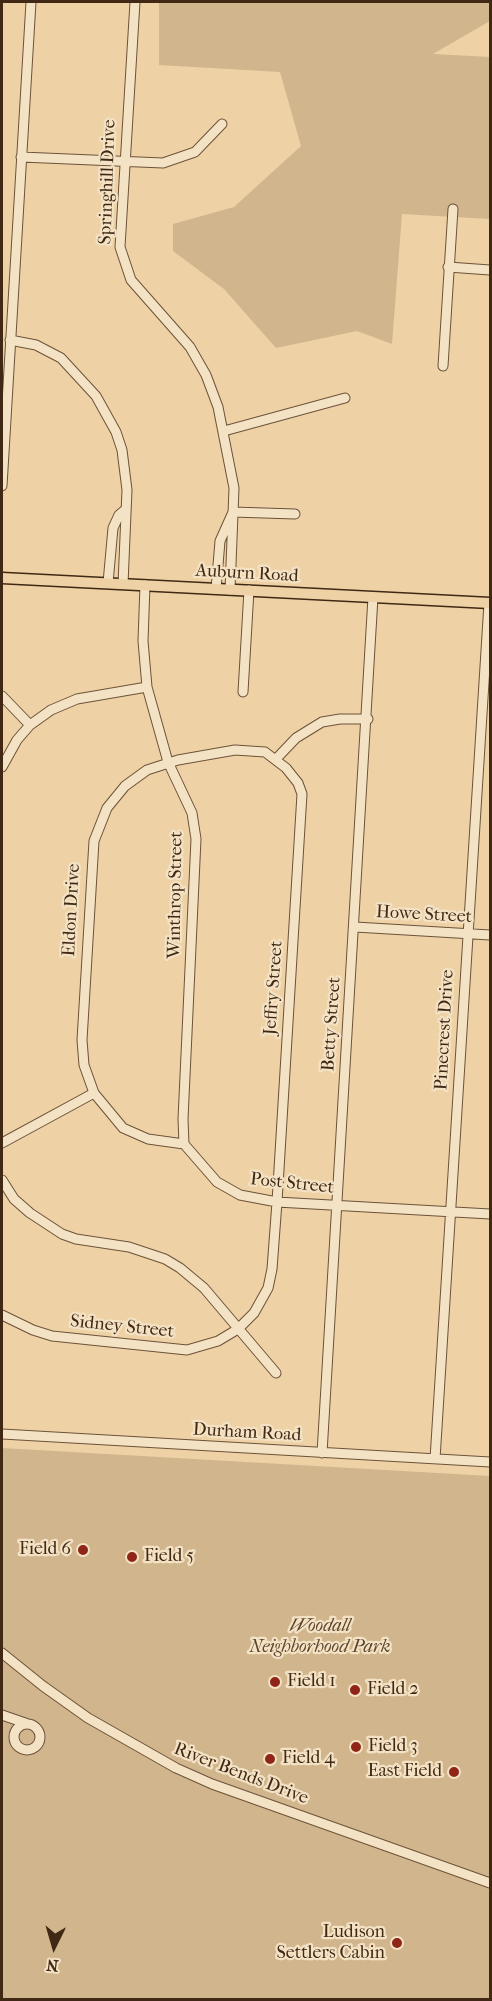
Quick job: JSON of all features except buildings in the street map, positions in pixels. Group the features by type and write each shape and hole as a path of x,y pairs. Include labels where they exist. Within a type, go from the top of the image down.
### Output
{"main road":[{"name":"Auburn Road","path":"2,578 490,603"}],"street":[{"path":"2,486 31,2"},
{"name":"Springhill Drive","path":"135,2 120,239 126,271 139,291 170,322 190,347 212,389 232,466 231,590"},
{"path":"21,157 147,164 176,161 195,152 222,124"},
{"path":"443,366 453,209"},
{"path":"448,267 490,270"},
{"path":"10,340 36,345 61,358 96,396 106,411 122,450 127,490 123,584"},
{"path":"224,431 345,398"},
{"path":"108,583 113,528 119,515 125,510"},
{"path":"233,512 295,514"},
{"name":"Springhill Drive","path":"216,589 220,541 233,512"},
{"name":"Winthrop Street","path":"145,585 143,641 147,687 168,762 189,804 196,839 183,1119 184,1144"},
{"path":"243,692 249,590"},
{"name":"Betty Street","path":"322,1453 368,719 373,597"},
{"name":"Pinecrest Drive","path":"435,1459 490,603"},
{"path":"2,767 17,740 30,725 51,710 77,699 147,687"},
{"path":"2,696 30,725"},
{"path":"168,762 242,750 265,753 276,759 296,738 322,722 340,719 368,719"},
{"name":"Jeffry Street","path":"238,1329 254,1314 268,1288 277,1202 302,807 298,783 276,759"},
{"name":"Eldon Drive","path":"94,1093 84,1065 82,1040 94,841 104,813 125,786 147,770 168,762"},
{"name":"Howe Street","path":"355,927 490,935"},
{"path":"2,1143 94,1093 113,1119 135,1134 172,1144 184,1144"},
{"name":"Post Street","path":"184,1144 205,1170 230,1191 254,1199 490,1214"},
{"path":"2,1180 14,1199 30,1213 62,1234 76,1239 129,1247 165,1259 180,1268 204,1288 276,1373"},
{"name":"Sidney Street","path":"2,1315 52,1336 174,1350 202,1347 238,1329"},
{"name":"Durham Road","path":"2,1434 490,1462"},
{"name":"River Bends Drive","path":"2,1653 42,1686 88,1718 176,1768 212,1784 490,1883"},
{"path":"2,1715 17,1725 28,1724 36,1727 41,1734 40,1743 33,1750 24,1751 17,1746 14,1737 17,1725"}],"green space":[{"path":"159,2 490,2 490,21 433,54 490,57 490,219 402,214 392,344 357,331 276,348 224,289 173,251 173,224 234,207 301,146 280,72 159,65"},
{"name":"Woodall Neighborhood Park","path":"2,1448 490,1476 490,1999 2,1999"}],"place":[{"name":"Field 6","path":"83,1550"},
{"name":"Field 5","path":"132,1557"},
{"name":"Field 1","path":"275,1682"},
{"name":"Field 2","path":"355,1690"},
{"name":"Field 3","path":"356,1747"},
{"name":"Field 4","path":"270,1759"},
{"name":"East Field","path":"454,1772"},
{"name":"Ludison Settlers Cabin","path":"397,1943"}]}
